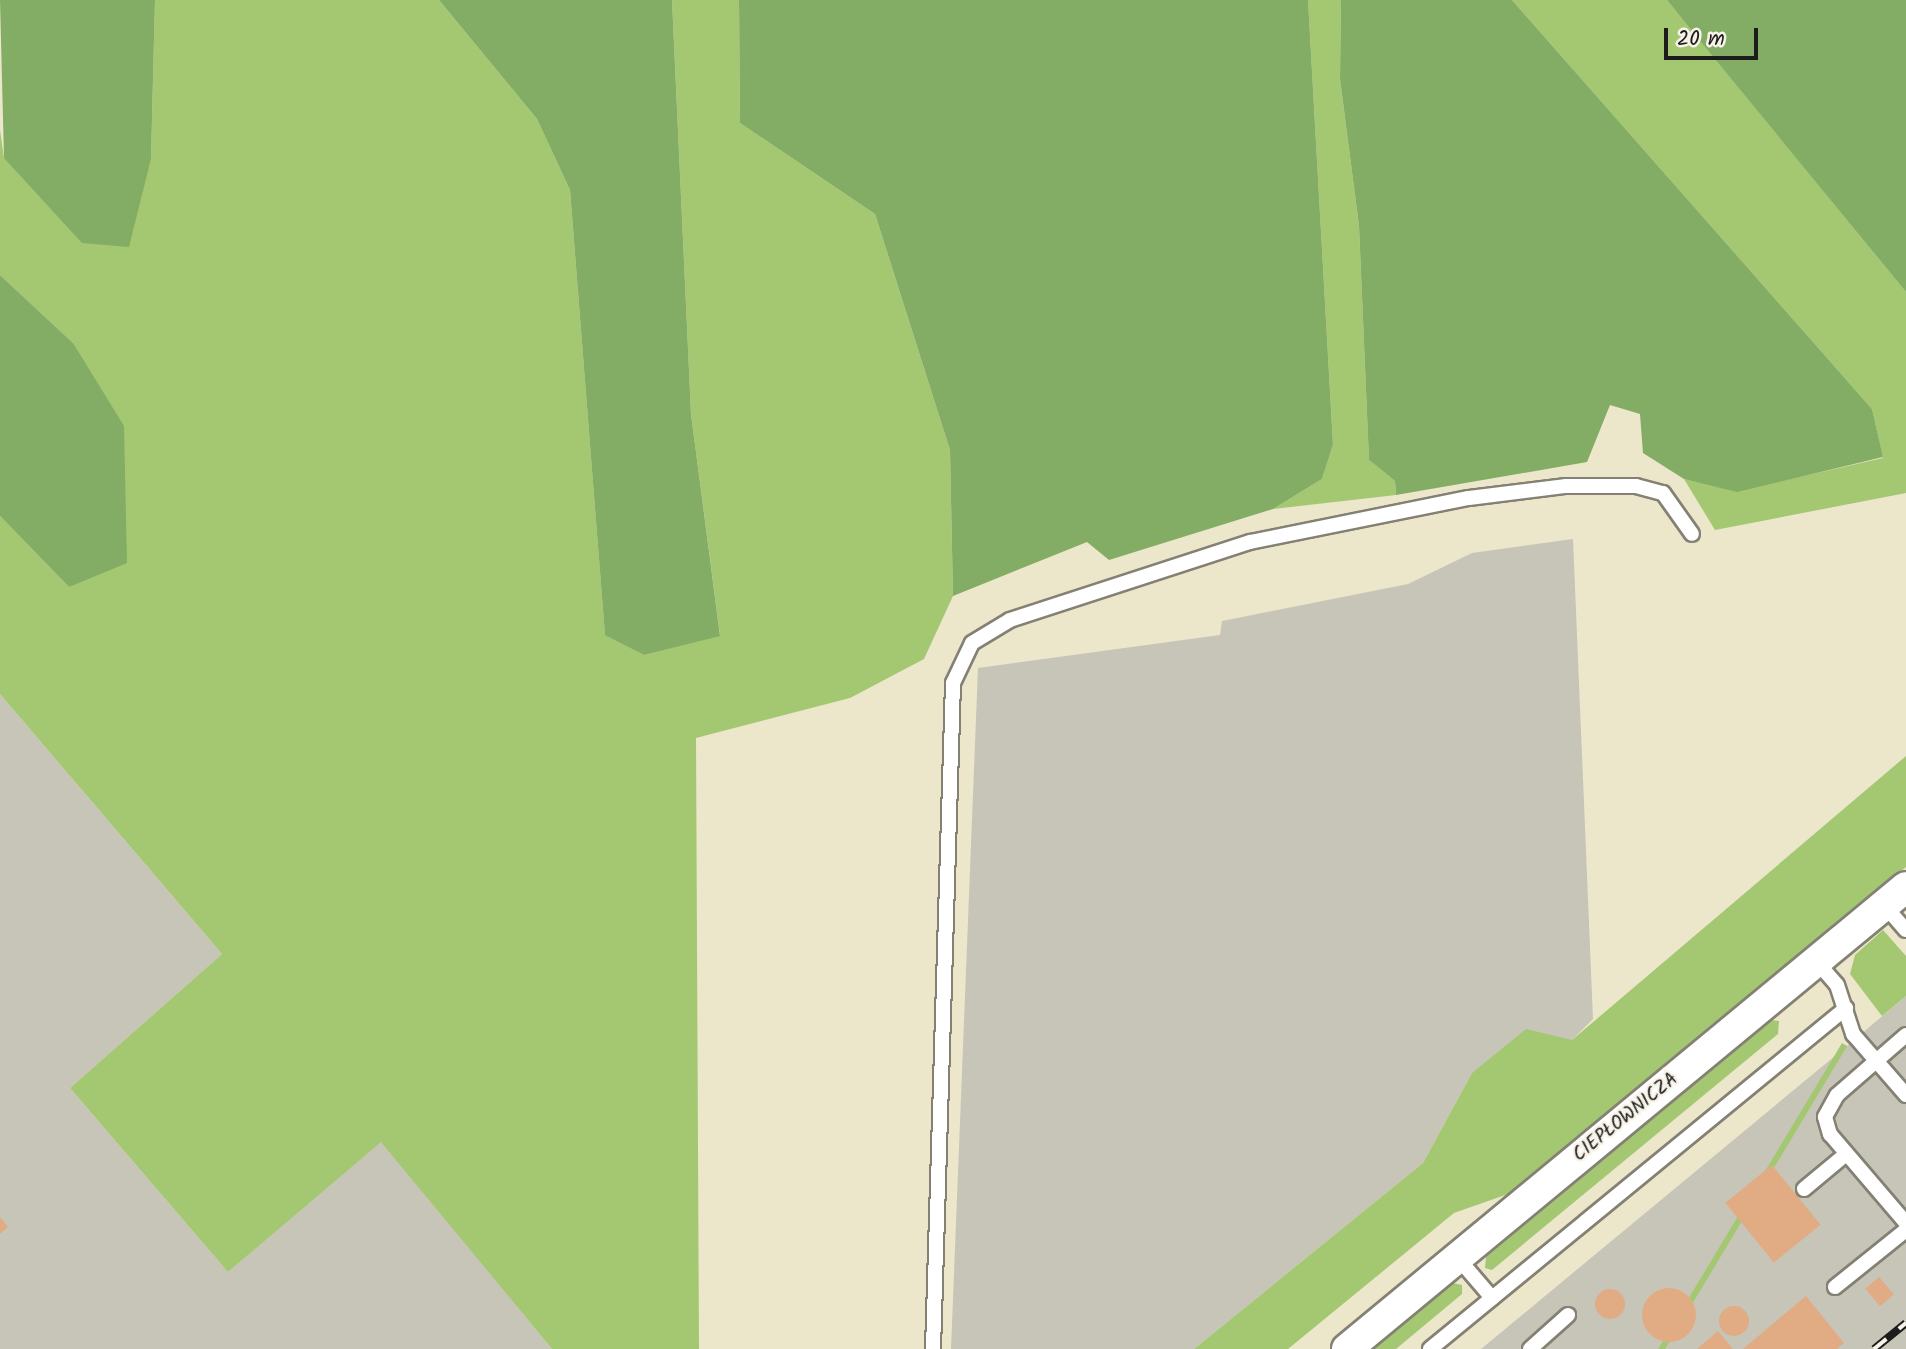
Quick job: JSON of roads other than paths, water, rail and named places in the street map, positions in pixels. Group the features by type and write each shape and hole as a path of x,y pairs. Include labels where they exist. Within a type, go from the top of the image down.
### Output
{"street":[{"name":"CIEPŁOWNICZA","path":"1347,1349 1895,896"}],"lane":[{"path":"933,1349 953,683 972,643 1010,620 1227,549 1469,498 1566,486 1636,486 1662,493 1692,534"},
{"path":"1895,896 1906,930"},
{"path":"1817,962 1846,1008 1853,1034 1906,1095"},
{"path":"1430,1349 1846,1008"},
{"path":"1906,1035 1826,1109 1829,1134 1906,1223"},
{"path":"1804,1189 1846,1154"},
{"path":"1835,1287 1906,1230"},
{"path":"1457,1256 1492,1298"},
{"path":"1530,1349 1568,1315"}],"railway":[{"path":"1874,1349 1906,1323"}]}
